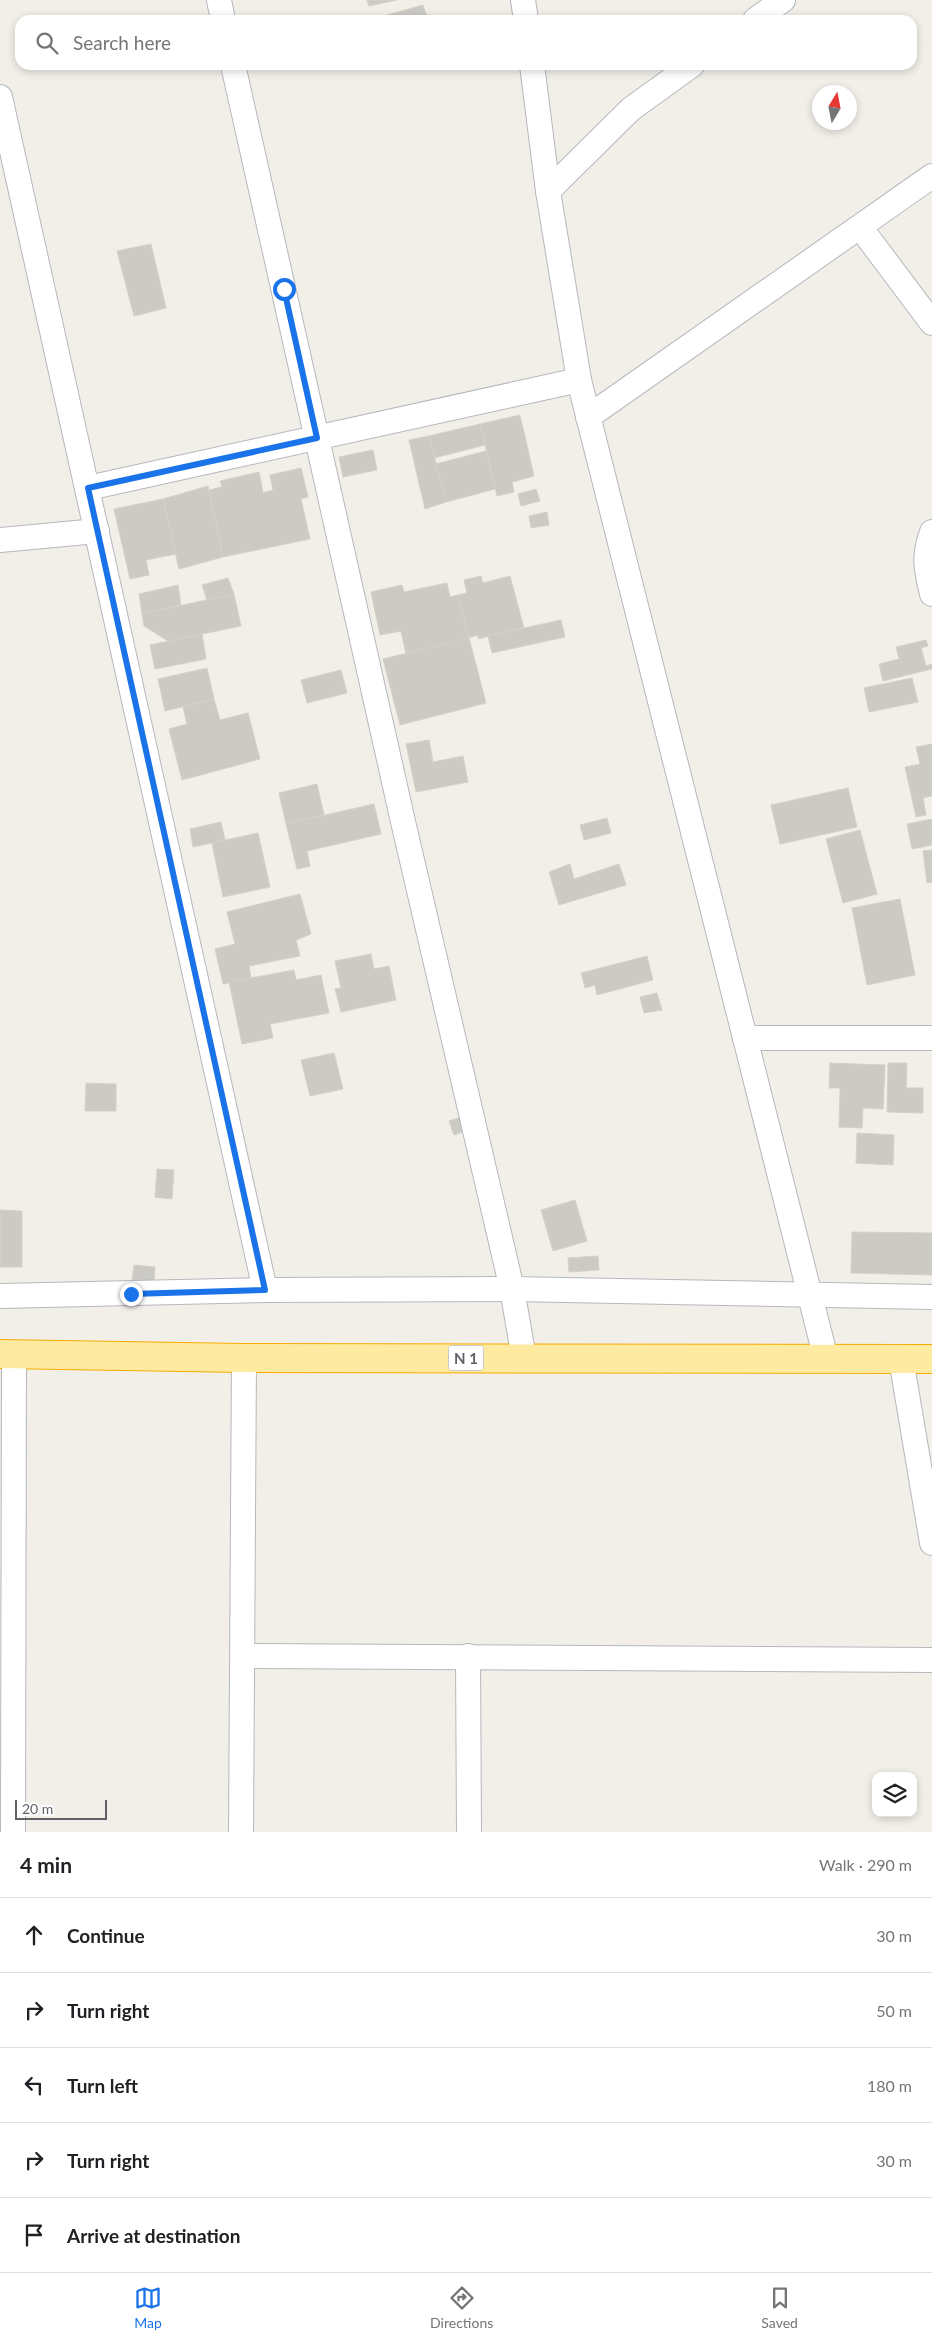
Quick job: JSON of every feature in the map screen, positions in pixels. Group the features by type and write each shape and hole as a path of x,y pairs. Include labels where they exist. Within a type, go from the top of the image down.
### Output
{"highway":[{"name":"N 1","path":"7,1355 244,1358 932,1359"}],"street":[{"path":"219,0 222,15"},
{"path":"523,0 525,15"},
{"path":"762,15 783,0"},
{"path":"234,70 512,1289 524,1358"},
{"path":"533,70 548,191 579,380 826,1359"},
{"path":"548,191 631,109 685,70"},
{"path":"0,97 265,1290"},
{"path":"588,417 932,176"},
{"path":"860,227 932,323"},
{"path":"88,488 579,380"},
{"path":"0,540 97,531"},
{"path":"932,532 925,549 926,571 932,594"},
{"path":"745,1038 932,1038"},
{"path":"0,1296 265,1290 512,1289 932,1297"},
{"path":"7,1355 6,1653 13,1832"},
{"path":"241,1832 244,1358"},
{"path":"901,1359 932,1543"},
{"path":"243,1656 932,1660"},
{"path":"468,1656 469,1832"}],"building":[{"path":"367,0 397,0 369,6"},
{"path":"423,5 426,15 388,15"},
{"path":"151,244 166,308 134,316 117,251"},
{"path":"520,415 534,476 512,482 514,492 497,496 480,424"},
{"path":"480,424 485,445 434,458 429,436"},
{"path":"429,436 446,502 425,509 409,440"},
{"path":"373,450 377,470 343,477 339,457"},
{"path":"486,451 495,489 446,502 436,464"},
{"path":"301,468 308,497 301,499 310,539 223,557 209,490 222,487 220,481 259,472 263,493 273,490 270,475"},
{"path":"208,486 223,557 179,569 163,499"},
{"path":"536,489 540,501 521,506 518,494"},
{"path":"163,499 176,554 146,560 149,575 130,579 114,509"},
{"path":"547,512 549,525 531,528 529,516"},
{"path":"481,576 483,583 510,576 524,628 478,639 478,635 469,638 458,595 467,593 464,580"},
{"path":"228,578 234,594 207,600 202,585"},
{"path":"447,583 450,597 458,595 469,638 406,654 401,631 380,635 371,592 402,585 404,592"},
{"path":"178,585 181,605 142,614 139,594"},
{"path":"234,594 241,626 168,641 144,626 142,614"},
{"path":"561,620 565,637 492,653 488,636"},
{"path":"202,634 206,659 155,669 150,645"},
{"path":"469,638 486,703 400,725 383,659"},
{"path":"926,640 928,646 921,648 926,666 932,664 932,669 883,681 879,664 899,659 896,647"},
{"path":"207,668 214,699 165,711 158,679"},
{"path":"341,670 347,693 307,703 301,680"},
{"path":"912,678 918,702 869,712 864,688"},
{"path":"214,699 220,720 248,713 260,759 182,780 169,729 187,724 183,707"},
{"path":"429,740 433,762 463,756 468,782 416,792 406,744"},
{"path":"932,744 932,796 923,798 926,815 916,817 905,767 920,764 916,747"},
{"path":"317,784 324,815 286,824 279,793"},
{"path":"848,788 857,827 780,844 771,805"},
{"path":"374,804 381,834 307,851 310,866 297,869 286,824"},
{"path":"607,818 611,833 584,840 580,825"},
{"path":"932,819 932,845 912,849 907,824"},
{"path":"221,822 225,840 193,847 190,829"},
{"path":"860,830 877,894 843,903 826,839"},
{"path":"258,833 270,887 223,897 212,843"},
{"path":"932,850 932,882 927,883 923,851"},
{"path":"570,864 574,879 619,864 626,885 559,905 549,872"},
{"path":"300,894 311,934 296,940 300,956 249,966 251,978 223,984 215,949 235,944 227,912"},
{"path":"900,899 915,975 867,985 852,908"},
{"path":"371,954 374,969 389,966 396,1000 341,1012 335,989 341,988 335,961"},
{"path":"647,956 653,980 597,995 595,985 585,988 581,973"},
{"path":"294,970 296,980 321,975 329,1013 270,1024 273,1038 242,1044 229,982"},
{"path":"657,993 662,1010 644,1013 640,997"},
{"path":"334,1053 343,1089 310,1096 301,1060"},
{"path":"830,1063 885,1065 883,1109 863,1108 862,1128 839,1127 840,1088 829,1088"},
{"path":"888,1063 907,1063 906,1088 923,1088 923,1113 887,1112"},
{"path":"86,1083 116,1084 116,1111 85,1111"},
{"path":"464,1116 468,1130 454,1135 449,1121"},
{"path":"857,1133 894,1135 893,1165 856,1163"},
{"path":"157,1169 174,1170 172,1199 155,1197"},
{"path":"575,1200 587,1241 553,1251 541,1210"},
{"path":"0,1210 22,1211 22,1267 0,1267"},
{"path":"852,1232 932,1233 932,1275 851,1273"},
{"path":"598,1256 599,1270 569,1272 568,1258"},
{"path":"134,1265 155,1267 154,1281 132,1280"}],"route":[{"path":"131,1294 265,1290 88,488 317,438 284,289"}]}
